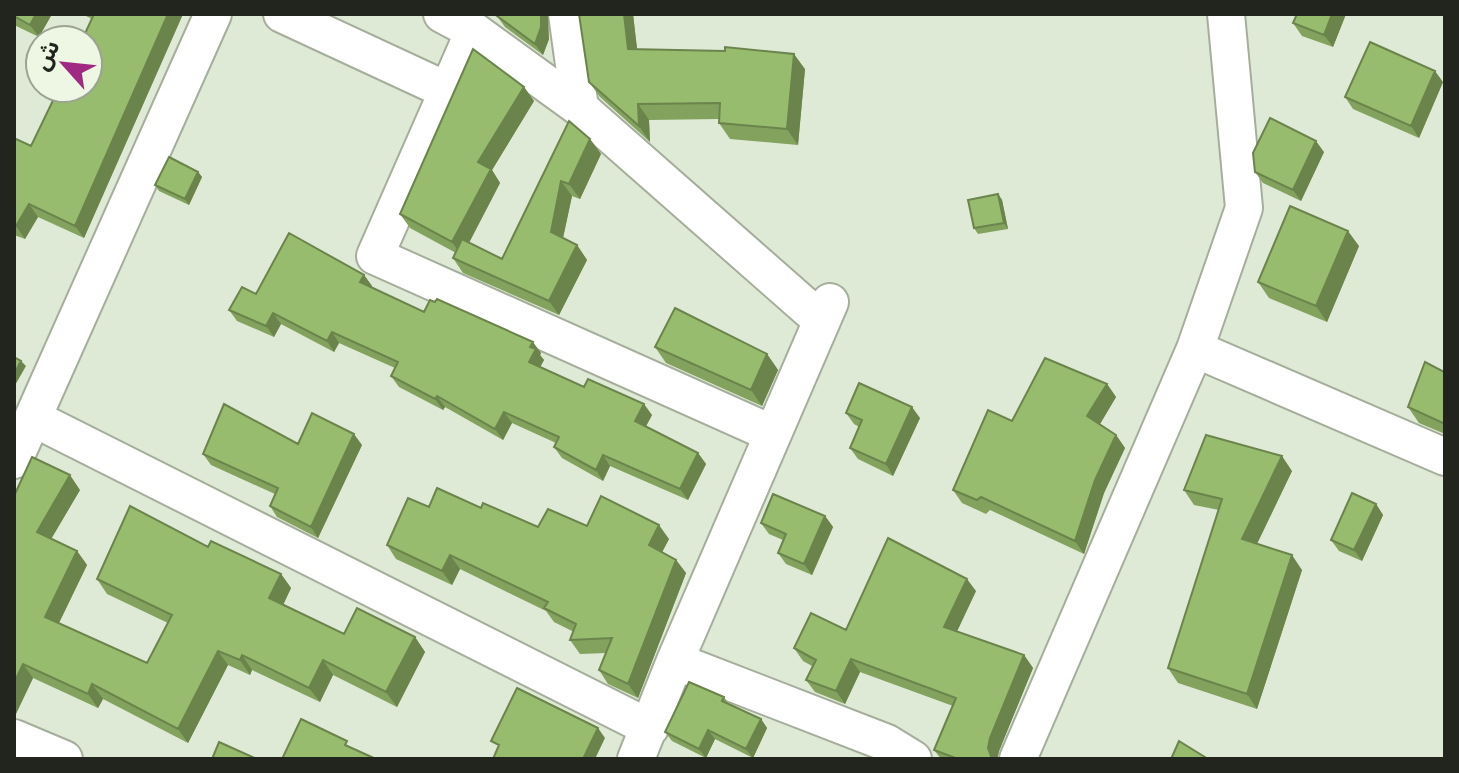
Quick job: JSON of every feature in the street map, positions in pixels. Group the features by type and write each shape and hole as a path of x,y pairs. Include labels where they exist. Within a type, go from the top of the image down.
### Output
{"street":[{"path":"14,460 213,14"},
{"path":"282,14 448,91"},
{"path":"33,418 643,744 675,661 826,312 580,108 474,31 442,14"},
{"path":"567,14 580,108"},
{"path":"1018,759 1195,349 1244,208 1226,14"},
{"path":"474,31 375,256 773,434"},
{"path":"1195,349 1445,457"},
{"path":"675,661 887,743 913,759"},
{"path":"14,738 64,759"}],"building":[{"path":"14,14 36,14 31,24"},
{"path":"94,14 168,14 75,226 29,204 16,226 14,138 31,146 51,104 104,104 104,24 89,24"},
{"path":"541,14 541,27 535,44 497,16"},
{"path":"579,14 624,14 628,49 725,51 725,47 794,54 787,129 719,123 720,103 638,104 639,126 589,82"},
{"path":"1297,14 1332,14 1324,35 1293,23"},
{"path":"1370,42 1435,71 1411,126 1345,97"},
{"path":"473,49 524,87 478,162 491,169 452,242 400,214"},
{"path":"1270,118 1316,141 1293,190 1255,172 1253,153"},
{"path":"569,121 590,139 569,184 561,181 551,232 577,245 549,301 453,258 462,239 502,259"},
{"path":"169,157 198,172 185,199 155,185"},
{"path":"998,194 1004,223 974,228 968,200"},
{"path":"1290,206 1348,231 1316,306 1258,282"},
{"path":"289,233 364,275 360,282 424,312 430,300 435,302 437,299 533,342 530,347 536,349 529,362 584,387 588,379 644,404 635,421 698,453 680,489 603,455 596,470 554,447 559,437 504,412 495,429 437,396 435,399 391,376 398,362 332,332 327,341 273,313 266,326 229,310 242,287 256,294"},
{"path":"675,308 767,354 751,390 655,347"},
{"path":"14,357 21,361 14,374"},
{"path":"1045,358 1107,384 1087,416 1116,435 1095,480 1075,541 981,497 977,500 953,490 988,410 1012,421"},
{"path":"1425,362 1445,370 1445,424 1408,407"},
{"path":"859,383 912,407 886,464 850,448 862,420 846,413"},
{"path":"224,404 298,444 312,413 354,434 311,527 270,506 278,488 203,454"},
{"path":"1206,435 1282,456 1242,539 1292,555 1247,694 1168,668 1222,499 1184,490"},
{"path":"32,457 70,475 37,532 77,551 45,617 147,663 172,615 97,579 130,506 208,547 211,541 281,574 269,598 344,634 357,608 415,637 386,692 323,660 309,688 242,655 240,660 218,651 178,729 92,684 88,694 23,664 14,683 14,496"},
{"path":"437,488 481,508 483,503 538,527 548,509 587,526 601,496 659,525 649,545 676,560 628,684 599,670 612,638 570,640 576,624 544,608 548,602 450,555 442,571 387,545 408,498 429,507"},
{"path":"1352,493 1376,504 1354,550 1331,540"},
{"path":"773,494 825,516 804,564 778,553 786,534 761,523"},
{"path":"888,538 967,579 944,627 1024,655 990,738 990,759 958,759 934,750 956,698 851,659 836,691 806,680 816,660 794,648 811,613 846,630"},
{"path":"689,682 724,697 722,701 761,719 746,749 708,730 699,749 665,732"},
{"path":"517,688 598,728 583,759 493,759 499,745 491,741"},
{"path":"301,719 347,741 345,745 376,759 282,759"},
{"path":"1179,741 1208,759 1171,759"},
{"path":"219,742 257,759 212,759"}]}
